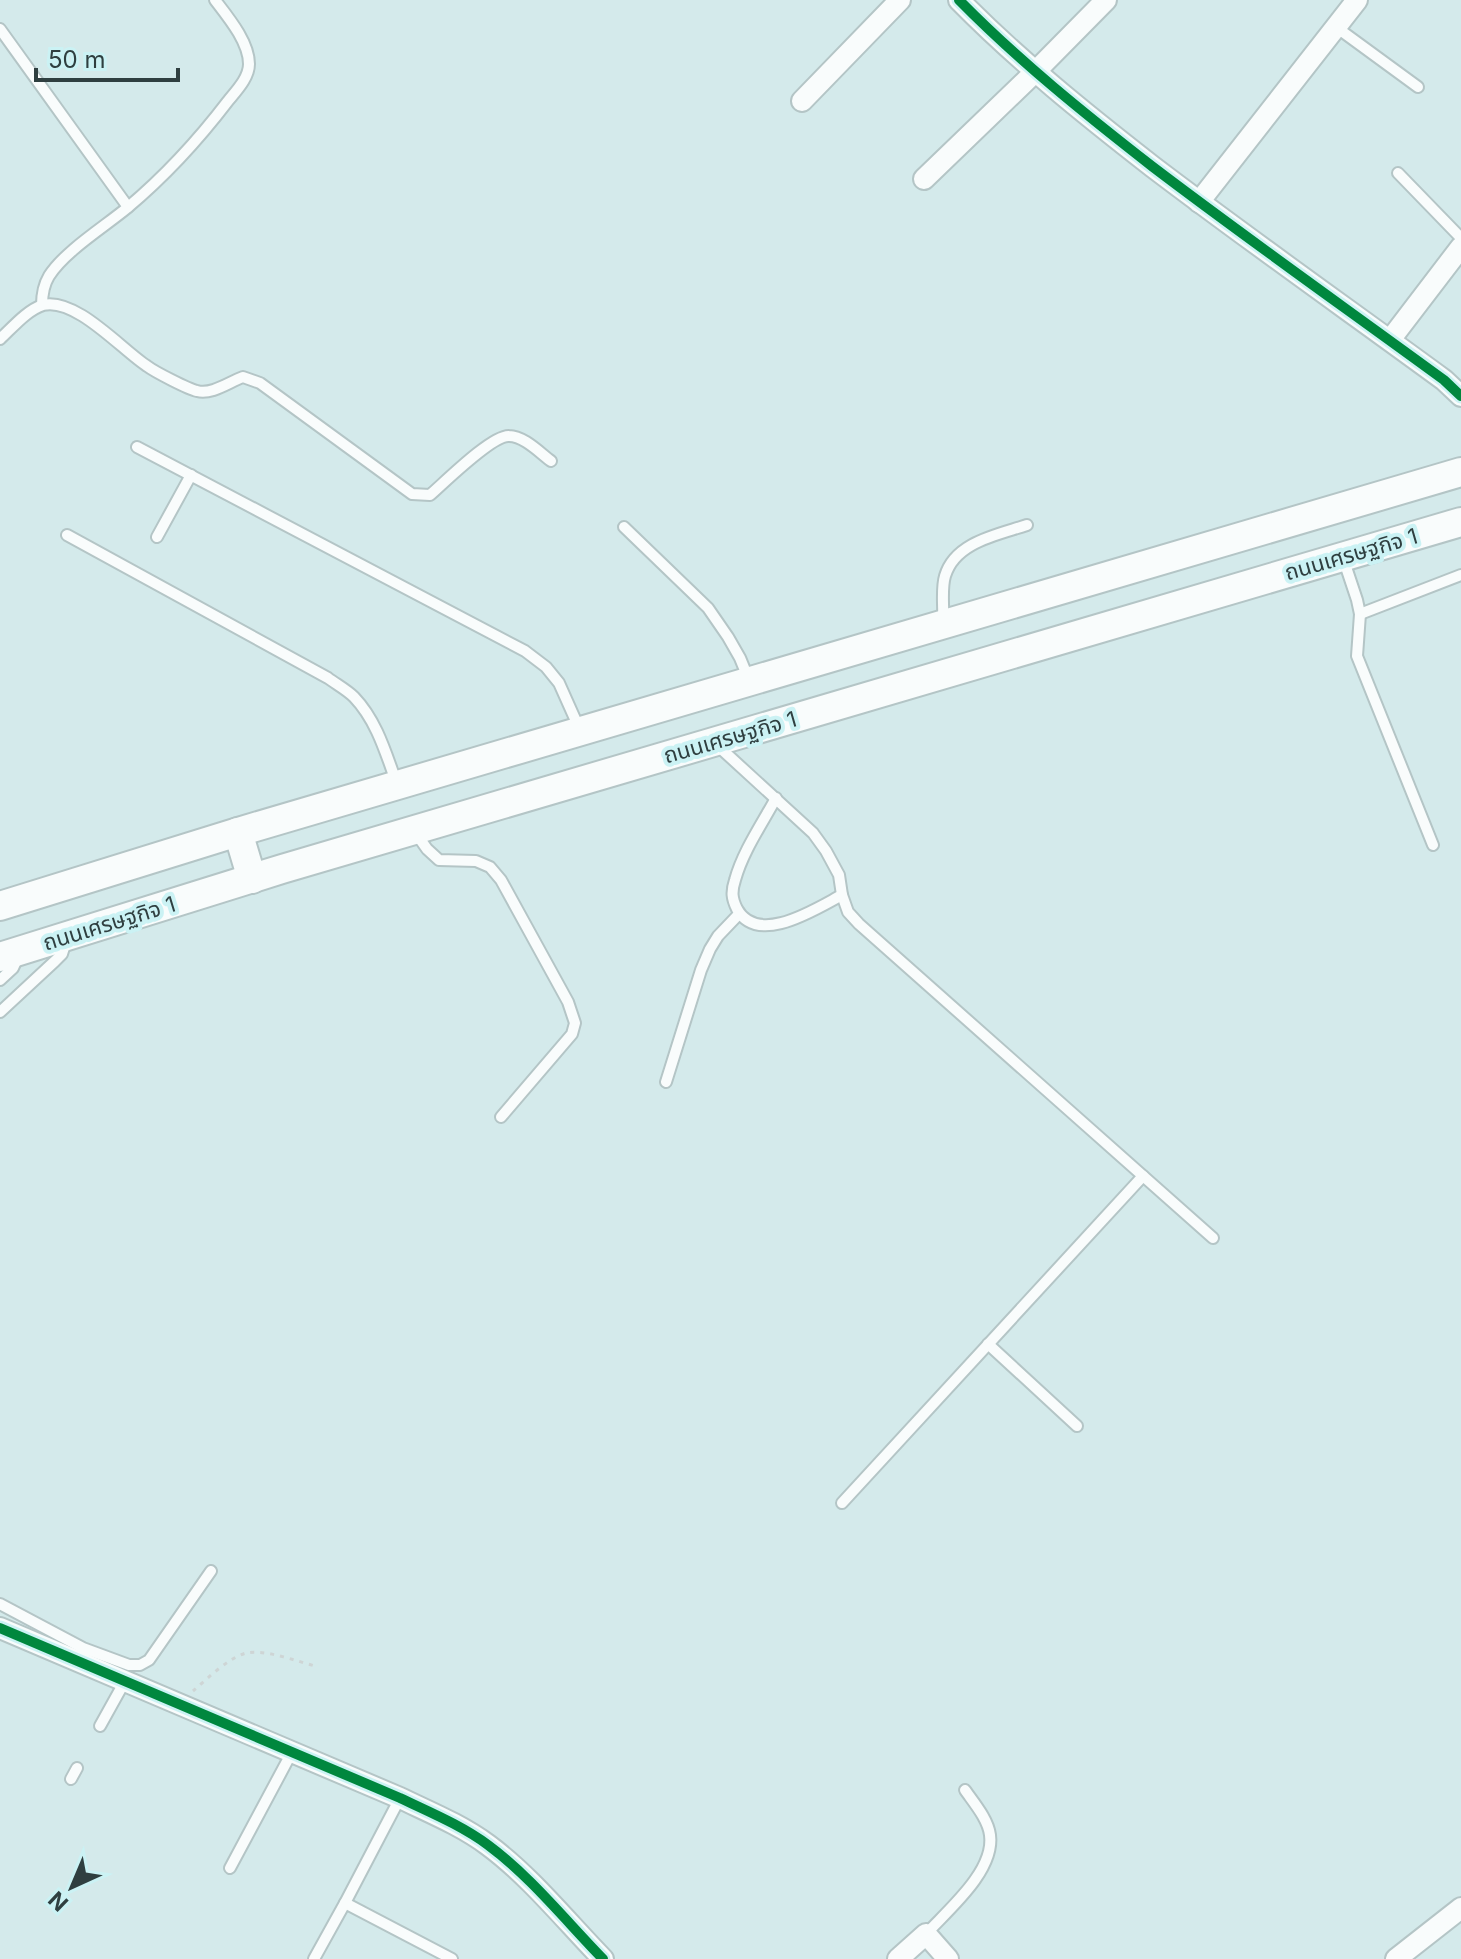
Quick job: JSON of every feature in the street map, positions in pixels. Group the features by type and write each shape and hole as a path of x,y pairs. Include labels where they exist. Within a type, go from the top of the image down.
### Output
{"main road":[{"path":"0,906 238,832 1461,472"},
{"name":"ถนนเศรษฐกิจ 1","path":"10,954 413,831 1461,522"},
{"path":"238,832 252,879"}],"street":[{"path":"802,101 900,0"},
{"path":"959,0 995,37 1084,114 1199,202 1444,380 1461,396"},
{"path":"924,179 1106,0"},
{"path":"1199,202 1357,0"},
{"path":"1390,340 1461,247"},
{"path":"0,1628 400,1798 486,1843 514,1867 603,1959"},
{"path":"1396,1959 1461,1908"},
{"path":"898,1959 926,1934 948,1959"}],"lane":[{"path":"42,305 42,291 48,277 62,261 166,172 244,80 249,65 243,41 215,0"},
{"path":"1336,27 1418,87"},
{"path":"0,29 128,207"},
{"path":"1398,173 1461,238"},
{"path":"0,339 42,305 58,305 78,313 147,366 197,392 211,391 243,377 260,383 412,494 430,495 494,440 509,436 524,441 551,461"},
{"path":"137,447 525,651 546,667 559,683 581,732"},
{"path":"157,537 191,475"},
{"path":"943,624 944,578 952,560 968,546 1027,525"},
{"path":"624,527 708,608 734,647 749,682"},
{"path":"67,535 328,678 353,695 379,735 398,785"},
{"path":"1342,557 1360,614 1357,656 1433,845"},
{"path":"1360,614 1461,575"},
{"path":"714,742 813,833 839,875 848,912 859,924 1213,1238"},
{"path":"776,798 734,881 731,897 739,914 756,924 770,925 799,919 842,895"},
{"path":"413,831 439,860 476,861 490,867 501,880 568,1002 575,1023 572,1034 501,1117"},
{"path":"666,1082 710,949 739,914"},
{"path":"0,1012 62,954 68,936"},
{"path":"0,980 17,962 10,954"},
{"path":"842,1503 1143,1176"},
{"path":"988,1344 1077,1426"},
{"path":"0,1604 83,1648 129,1665 140,1665 149,1660 211,1571"},
{"path":"100,1726 125,1681"},
{"path":"230,1868 292,1752"},
{"path":"71,1779 77,1768"},
{"path":"926,1934 982,1871 988,1852 990,1835 983,1817 965,1790"},
{"path":"314,1959 400,1798"},
{"path":"345,1903 452,1959"}],"path":[{"path":"179,1704 220,1667 245,1653 268,1654 315,1666"}],"cycle path":[{"path":"959,0 1029,66 1128,147 1444,380 1461,396"},
{"path":"0,1628 400,1798 456,1825 488,1845 518,1871 603,1959"}]}
